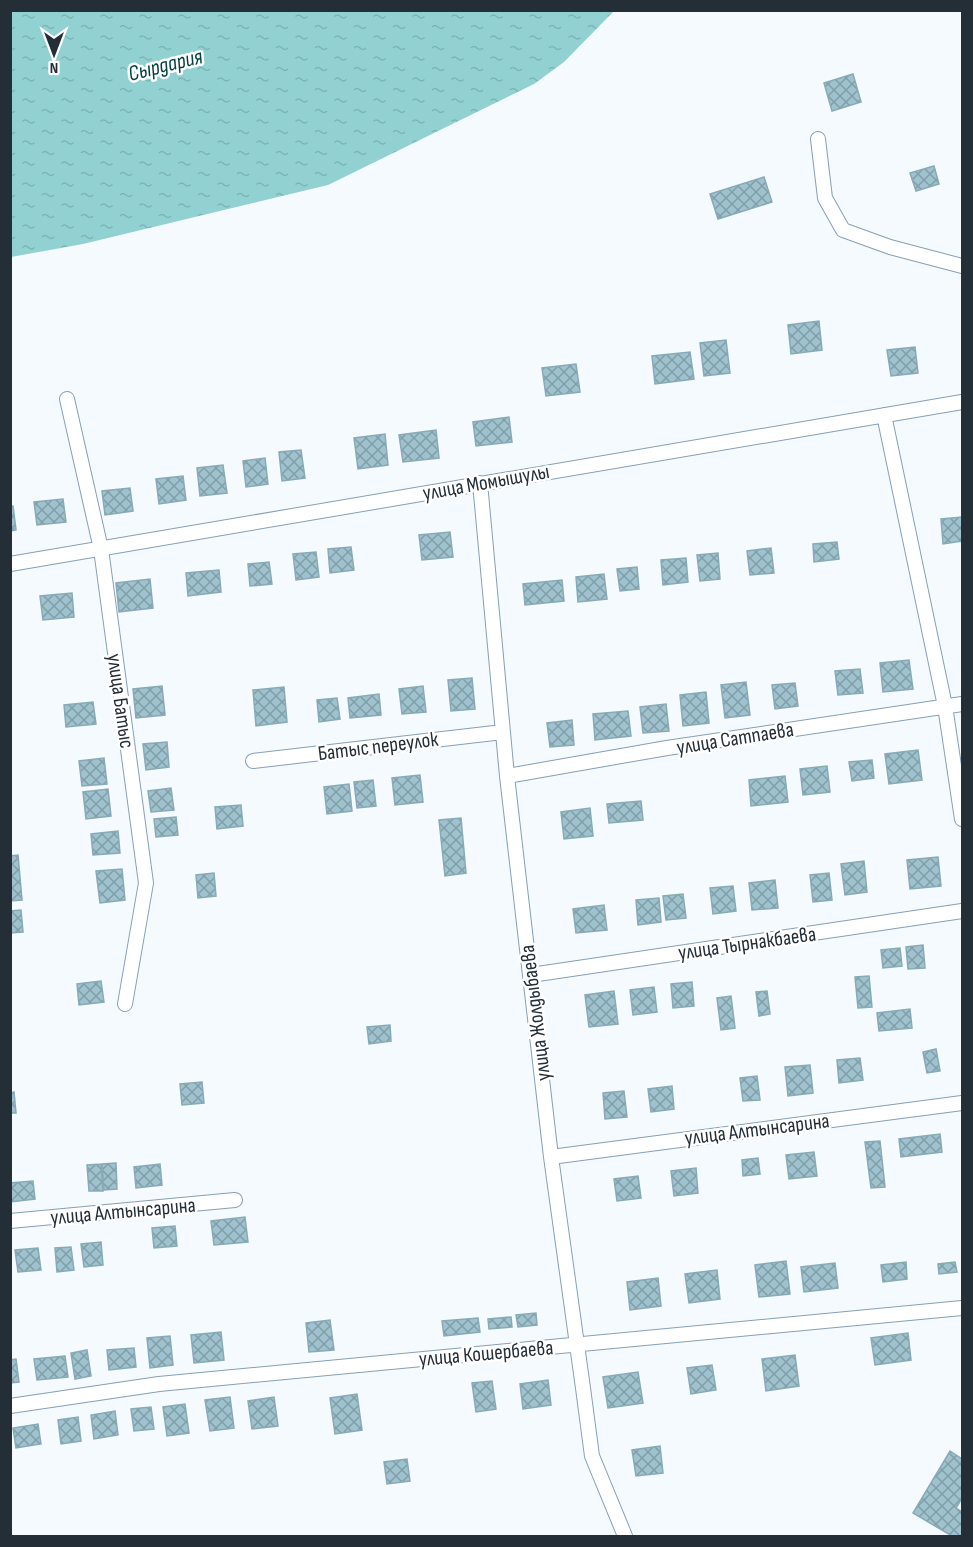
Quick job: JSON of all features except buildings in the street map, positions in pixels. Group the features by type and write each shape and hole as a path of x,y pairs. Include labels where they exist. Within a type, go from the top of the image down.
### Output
{"street":[{"path":"818,139 825,198 843,230 890,247 963,266"},
{"name":"улица Батыс","path":"67,399 101,549 146,883 125,1004"},
{"name":"улица Момышулы","path":"10,564 963,402"},
{"path":"884,415 945,706 963,819"},
{"name":"улица Жолдыбаева","path":"480,483 507,776 551,1157 592,1456 626,1536"},
{"name":"улица Сатпаева","path":"507,776 667,748 963,704"},
{"name":"Батыс переулок","path":"253,761 503,732"},
{"name":"улица Тырнакбаева","path":"531,975 963,911"},
{"name":"улица Алтынсарина","path":"551,1157 963,1103"},
{"name":"улица Алтынсарина","path":"10,1221 235,1200"},
{"name":"улица Кошербаева","path":"10,1406 159,1384 963,1308"}],"water":[{"name":"Сырдария","path":"11,10 614,11 564,62 534,84 328,185 83,244 11,257"}]}
